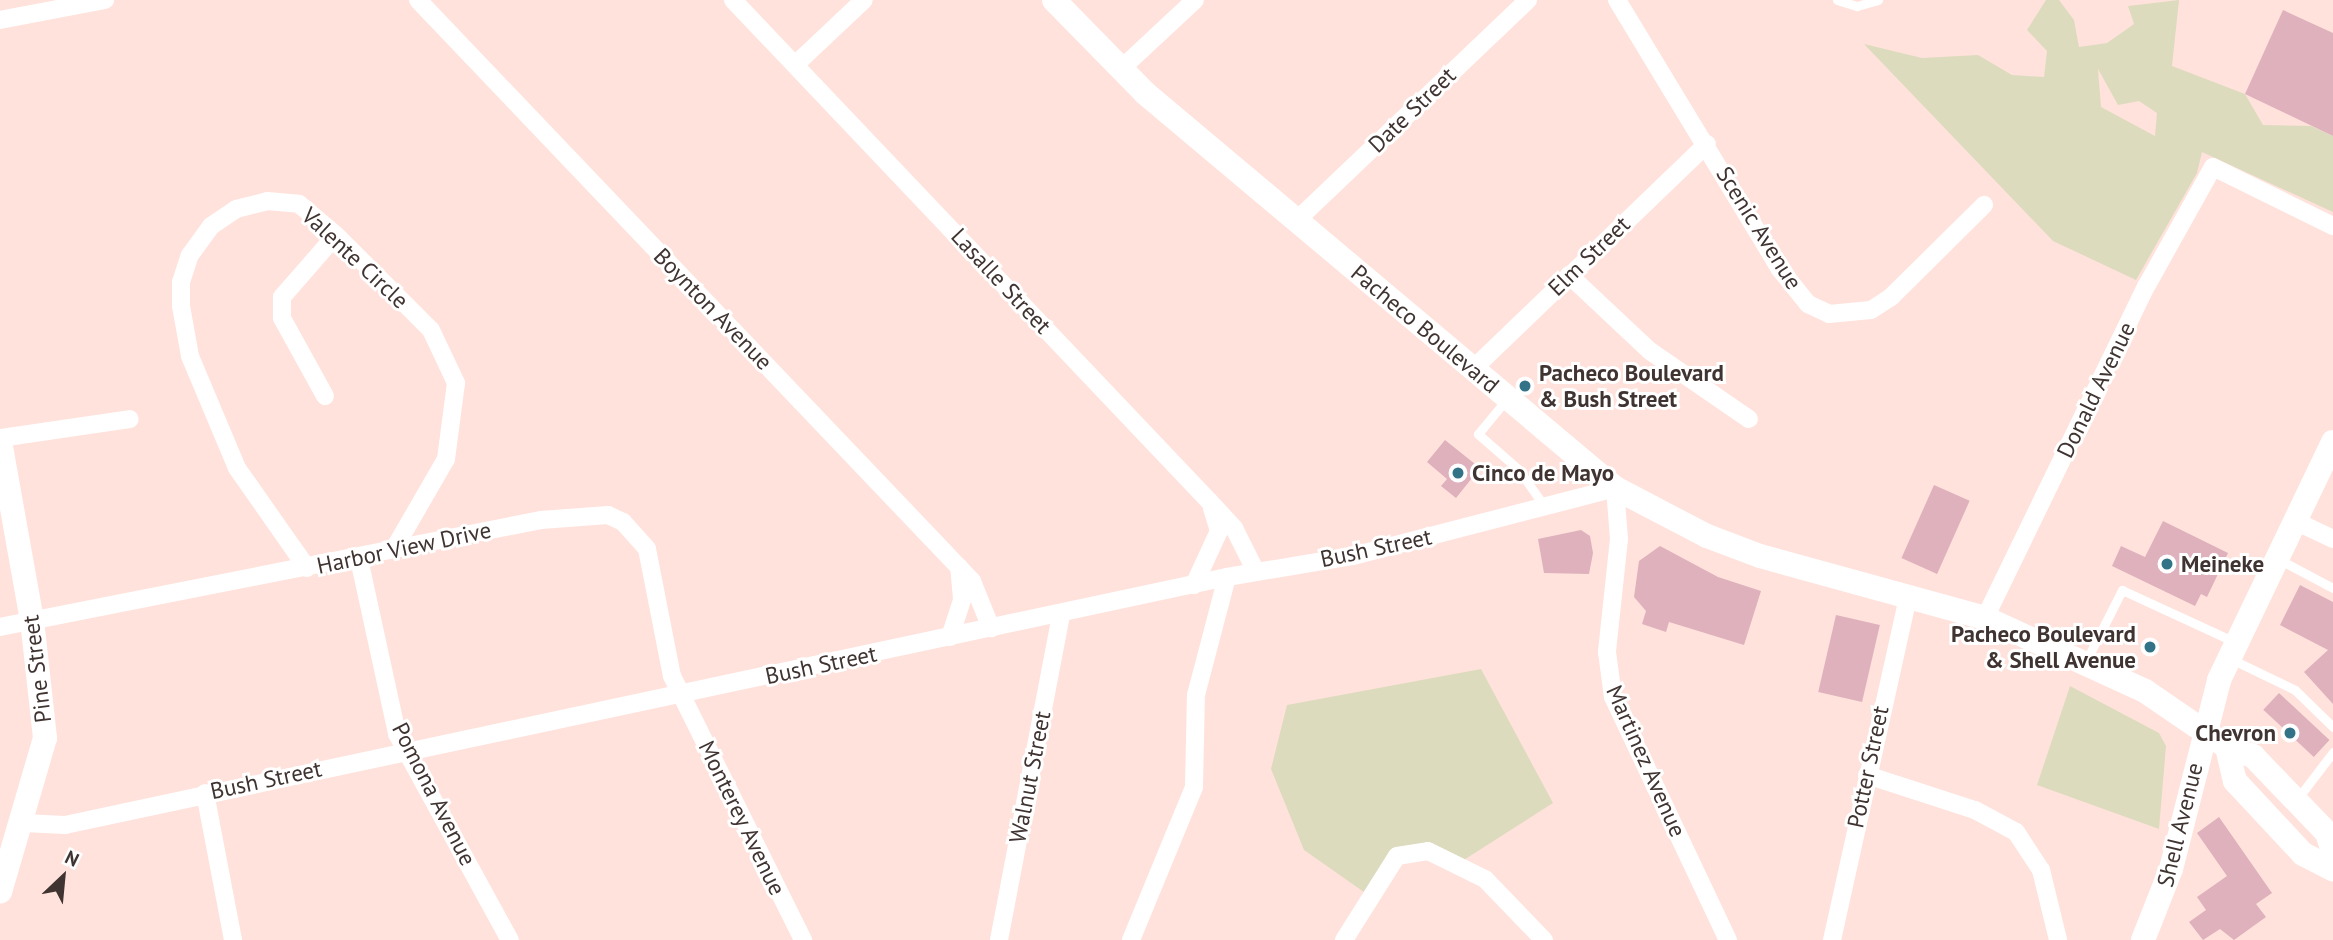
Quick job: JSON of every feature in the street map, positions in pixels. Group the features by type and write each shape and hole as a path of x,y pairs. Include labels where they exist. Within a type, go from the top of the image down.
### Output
{"main road":[{"name":"Pacheco Boulevard","path":"1054,0 1121,69 1472,370 1615,488 1707,536 1760,556 1985,618 2086,662 2204,726 2227,747 2253,756 2298,799 2327,833 2333,852"},
{"name":"Pine Street","path":"0,440 33,620 45,738 24,823 0,892"},
{"name":"Shell Avenue","path":"2143,940 2171,869 2204,726 2233,650 2333,442"},
{"path":"2227,747 2235,781 2303,854 2333,869"}],"street":[{"path":"0,20 105,0"},
{"name":"Boynton Avenue","path":"418,0 972,581 991,628"},
{"name":"Lasalle Street","path":"733,0 1234,528 1256,572"},
{"path":"796,64 864,0"},
{"path":"1121,69 1195,0"},
{"name":"Date Street","path":"1297,220 1528,0"},
{"name":"Scenic Avenue","path":"1617,0 1707,144 1793,290 1829,314 1860,313 1891,297 1984,205"},
{"name":"Elm Street","path":"1472,370 1707,144"},
{"name":"Donald Avenue","path":"1985,618 2147,285 2213,167 2333,226"},
{"name":"Valente Circle","path":"307,568 237,468 190,356 181,282 190,254 211,226 236,209 267,201 299,204 336,235 431,330 456,383 446,459 394,549"},
{"path":"325,396 282,318 282,297 336,235"},
{"path":"1569,275 1650,351 1749,419"},
{"path":"0,440 131,419"},
{"name":"Bush Street","path":"24,823 65,825 407,749 682,695 1227,577 1353,556 1615,488"},
{"name":"Martinez Avenue","path":"1615,488 1619,540 1606,652 1613,696 1728,940"},
{"path":"1194,585 1219,531 1209,501"},
{"name":"Harbor View Drive","path":"0,627 596,512 623,522 646,549 672,676 682,695"},
{"path":"2294,521 2333,539"},
{"name":"Pomona Avenue","path":"359,559 397,734 510,940"},
{"path":"950,637 962,599 959,567"},
{"path":"1131,940 1194,787 1196,695 1227,577"},
{"name":"Potter Street","path":"1832,940 1908,596"},
{"name":"Walnut Street","path":"999,940 1060,615"},
{"name":"Monterey Avenue","path":"682,695 803,940"},
{"path":"1867,775 1975,810 2016,832 2041,870 2058,940"},
{"path":"205,793 233,940"},
{"path":"1344,940 1397,856 1428,851 1485,879 1544,940"}],"lane":[{"path":"1837,0 1857,6 1878,0"},
{"path":"1507,399 1478,434 1518,469 1545,508"},
{"path":"2276,559 2333,588"},
{"path":"2086,662 2122,590 2233,650 2295,690 2333,727"},
{"path":"2298,799 2333,752"}],"shaded area":[{"path":"2046,0 2059,0 2074,20 2079,47 2107,43 2134,24 2128,6 2179,0 2172,66 2245,94 2263,125 2311,126 2333,136 2333,212 2202,152 2197,173 2136,280 2053,241 1864,44 1922,58 1978,55 2012,75 2044,77 2047,51 2027,30","holes":["2098,69 2118,105 2139,101 2157,113 2155,136 2101,107"]},
{"path":"1481,669 1553,803 1456,865 1428,851 1397,856 1371,897 1304,850 1271,769 1287,705"},
{"path":"2070,686 2159,733 2166,746 2159,829 2037,785"}],"building":[{"path":"2283,10 2333,33 2333,136 2245,94"},
{"name":"Cinco de Mayo","path":"1445,440 1480,468 1456,498 1441,486 1447,479 1427,462"},
{"path":"1934,485 1970,501 1937,574 1901,558"},
{"name":"Meineke","path":"2163,521 2228,553 2207,597 2201,594 2195,606 2112,566 2121,546 2145,557"},
{"path":"1581,530 1590,536 1593,553 1589,574 1544,573 1538,539"},
{"path":"1660,546 1718,577 1761,591 1744,645 1669,622 1666,632 1642,624 1646,611 1634,597 1639,561"},
{"path":"2300,585 2333,602 2333,704 2304,672 2328,650 2280,625"},
{"path":"1836,615 1880,625 1862,702 1818,692"},
{"path":"2279,693 2329,740 2314,757 2263,710"},
{"path":"2219,817 2272,893 2256,904 2266,917 2234,940 2220,929 2203,940 2189,922 2206,910 2197,897 2227,876 2197,833"}],"place":[{"name":"Pacheco Boulevard & Bush Street","path":"1525,386"},
{"name":"Cinco de Mayo","path":"1458,473"},
{"name":"Meineke","path":"2167,564"},
{"name":"Pacheco Boulevard & Shell Avenue","path":"2150,647"},
{"name":"Chevron","path":"2290,733"}]}
